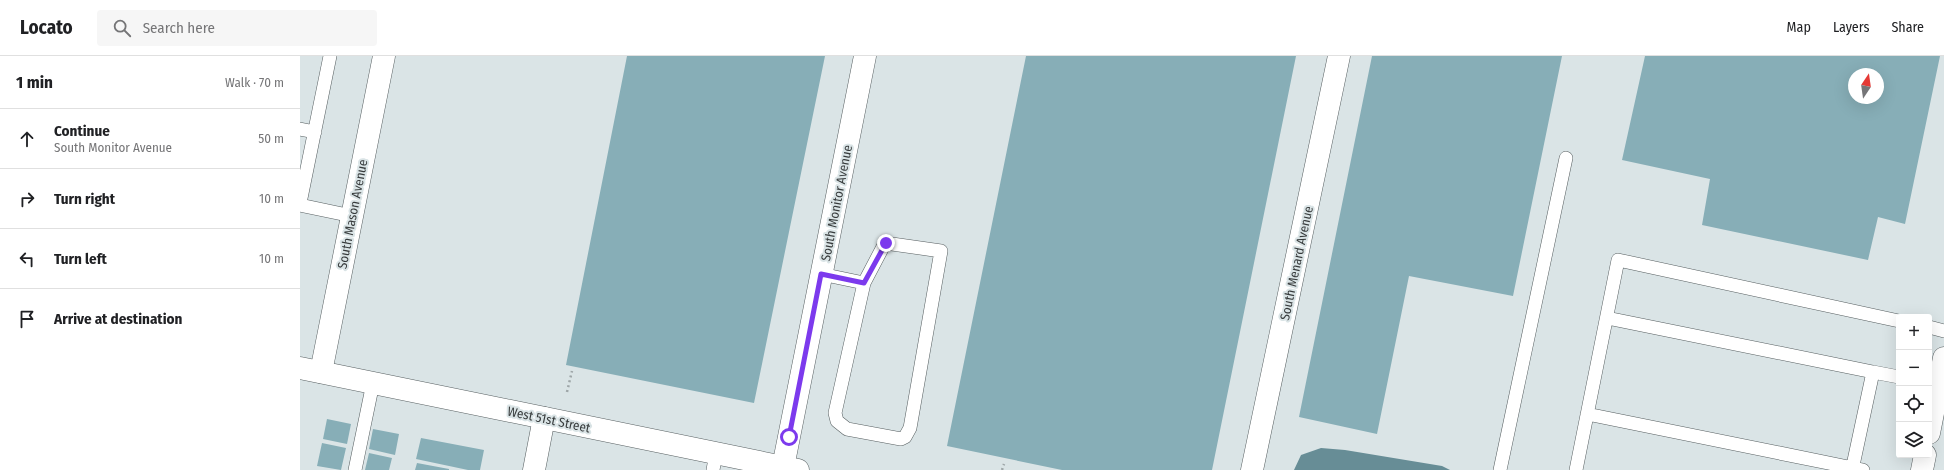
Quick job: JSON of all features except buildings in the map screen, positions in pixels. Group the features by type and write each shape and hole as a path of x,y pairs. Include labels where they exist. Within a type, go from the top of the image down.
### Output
{"street":[{"name":"South Mason Avenue","path":"310,370 352,216 384,56"},
{"name":"South Monitor Avenue","path":"790,468 821,274 865,56"},
{"name":"South Menard Avenue","path":"1252,470 1339,56"},
{"path":"1930,422 1934,384 1944,358"},
{"name":"West 51st Street","path":"310,370 544,418 715,462 790,468"},
{"path":"534,470 544,418"},
{"path":"1922,470 1924,458"}],"lane":[{"path":"330,56 300,204 352,216"},
{"path":"300,129 315,132"},
{"path":"1500,470 1566,158"},
{"path":"886,243 941,252 910,428 905,437 901,439 847,428 837,421 835,413 864,283 886,243"},
{"path":"1576,470 1618,260 1896,320"},
{"path":"821,274 864,283"},
{"path":"1606,318 1896,376"},
{"path":"1932,328 1944,330"},
{"path":"1587,414 1856,469 1873,372"},
{"path":"355,470 373,383"}],"path":[{"path":"567,392 572,371"},
{"path":"1002,470 1004,464"}],"water":[{"path":"1321,448 1345,450 1442,466 1450,470 1294,470 1301,455"}],"route":[{"path":"789,437 821,274 864,283 886,243"}]}
